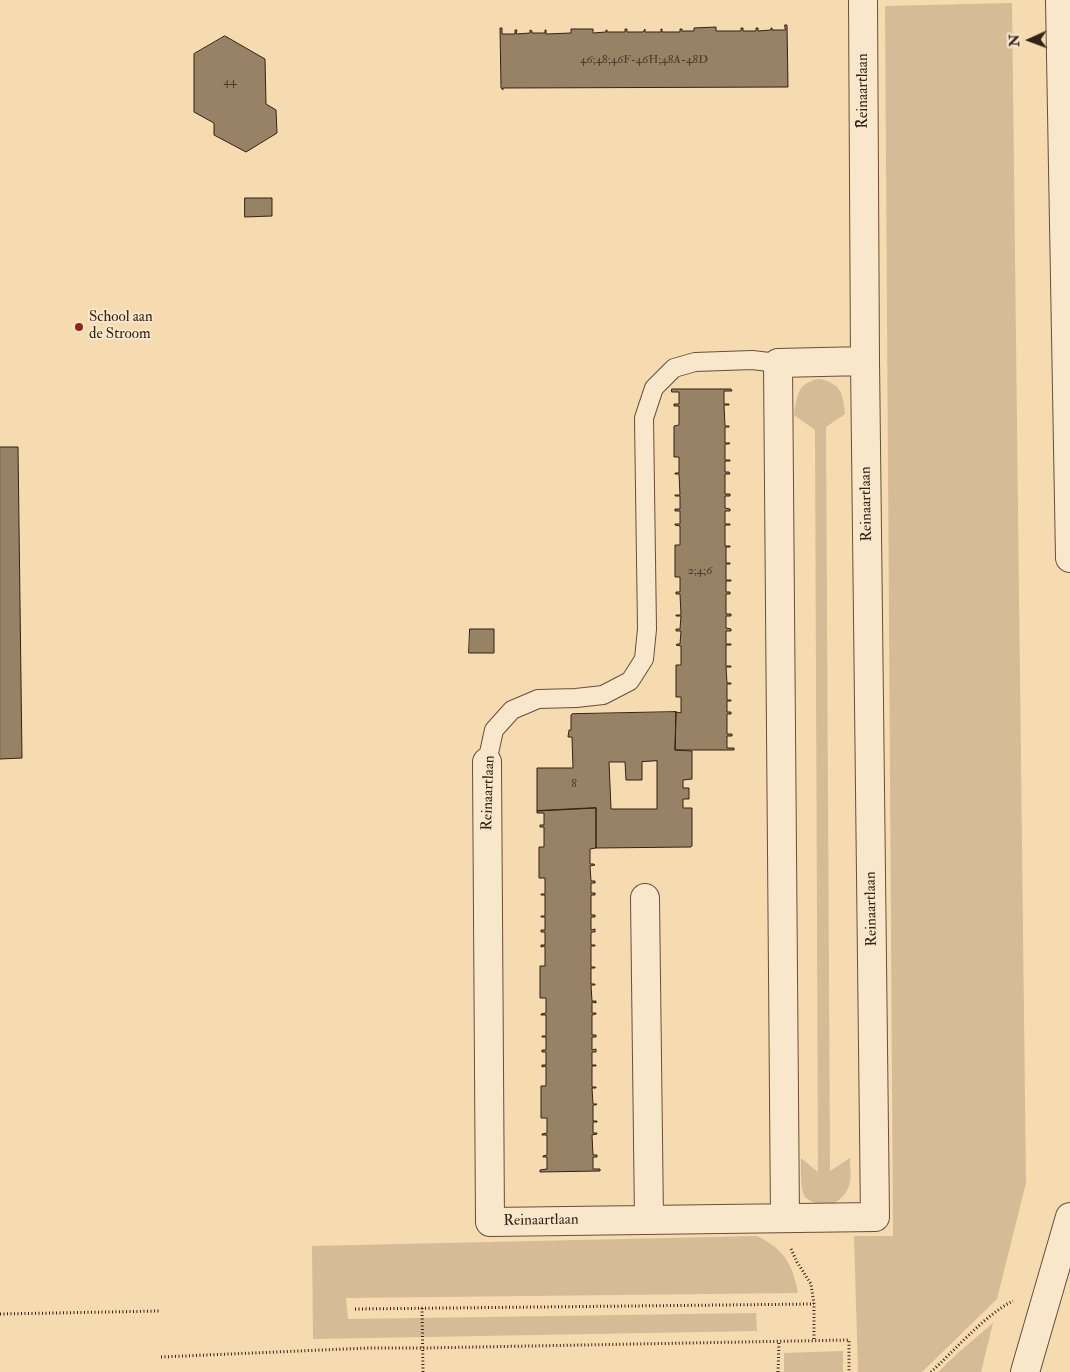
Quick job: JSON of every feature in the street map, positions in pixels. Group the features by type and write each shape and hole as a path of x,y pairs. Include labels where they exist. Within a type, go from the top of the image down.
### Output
{"street":[{"name":"Reinaartlaan","path":"488,762 490,1222 875,1217 865,361 863,0"},
{"path":"1060,0 1070,558"},
{"name":"Reinaartlaan","path":"778,363 865,361"},
{"path":"778,363 786,1218"},
{"path":"645,898 649,1220"},
{"path":"1025,1372 1070,1217"}],"lane":[{"name":"Reinaartlaan","path":"488,762 494,730 512,710 538,699 603,695 630,681 644,658 647,629 644,418 654,388 674,368 695,362 752,360 778,363"}],"path":[{"path":"786,1218 786,1237 797,1262 811,1284 814,1304 814,1341"},
{"path":"931,1372 980,1325 1005,1305 1050,1285"},
{"path":"355,1310 814,1304"},
{"path":"422,1308 423,1372"},
{"path":"0,1314 160,1312"},
{"path":"161,1356 368,1348 848,1340 849,1372"},
{"path":"778,1372 779,1342"}],"shaded area":[{"path":"1012,3 1026,1183 997,1299 922,1372 858,1372 854,1236 893,1236 885,6"},
{"path":"819,379 832,383 839,390 842,395 845,414 826,427 830,1171 850,1158 851,1176 849,1186 844,1195 836,1202 826,1205 814,1203 805,1197 801,1178 801,1158 818,1172 815,430 794,415 799,391 806,384"},
{"path":"757,1236 767,1241 786,1258 793,1273 798,1293 346,1298 348,1319 756,1313 757,1331 313,1339 312,1246"},
{"path":"993,1323 981,1372 938,1372 959,1352"},
{"path":"843,1351 843,1372 784,1372 784,1353"}],"building":[{"path":"785,25 787,25 788,87 503,88 503,90 501,88 500,28 502,28 502,34 515,34 515,30 517,30 516,34 530,33 530,30 532,33 545,33 546,30 546,34 571,33 571,29 593,29 593,33 606,32 606,30 607,32 625,32 625,29 627,29 627,32 643,32 645,29 645,32 661,32 662,29 662,32 680,32 680,29 682,31 694,31 694,28 716,27 716,31 741,31 741,28 743,28 743,31 756,31 756,28 758,28 758,31 771,30 771,28 772,30 785,30"},
{"path":"225,36 265,59 266,104 276,110 277,133 246,152 214,135 214,123 194,112 194,54"},
{"path":"245,198 272,198 272,216 245,217"},
{"path":"672,389 731,389 732,391 724,391 724,404 729,405 724,405 725,426 729,426 725,427 725,443 730,443 725,444 725,460 730,460 725,461 725,472 730,474 725,474 725,494 730,494 730,496 725,496 725,508 730,509 730,511 725,511 725,524 730,524 725,525 725,546 730,546 726,547 726,563 730,564 726,564 726,580 731,580 726,581 726,592 730,592 730,594 726,594 726,614 731,614 731,616 726,616 726,628 731,629 731,631 726,631 726,644 731,644 726,645 726,666 731,666 726,667 727,683 731,683 727,684 727,700 731,701 727,701 727,712 731,712 731,714 727,714 727,734 732,734 732,736 727,736 727,748 734,748 734,750 675,750 676,712 681,713 681,697 676,697 676,665 681,665 681,646 676,645 680,644 681,631 676,631 676,629 680,629 681,616 676,615 681,615 680,594 676,594 676,592 680,592 680,577 675,577 675,545 680,545 680,526 675,524 680,524 680,511 675,511 675,509 680,509 680,496 675,495 680,495 679,474 675,474 679,473 679,457 674,457 674,426 679,425 679,406 674,406 674,404 679,404 679,392 672,392"},
{"path":"0,447 18,447 22,758 0,759"},
{"path":"470,629 494,629 494,653 469,653"},
{"path":"676,712 675,750 692,751 692,779 683,780 683,788 689,788 689,799 683,799 683,808 692,808 691,847 596,848 596,808 537,811 537,768 573,768 572,737 568,737 569,730 571,730 572,714","holes":["657,761 657,809 611,809 609,762 625,762 626,780 642,780 642,762"]},
{"path":"596,808 596,848 590,849 590,864 595,865 590,866 591,881 595,881 595,883 591,883 591,893 595,893 595,895 591,895 591,915 595,915 595,917 591,917 591,930 595,929 595,932 591,932 591,945 595,946 591,946 591,967 595,968 591,968 591,984 595,985 591,985 592,1001 596,1001 596,1003 592,1002 592,1013 596,1014 592,1015 592,1035 596,1035 596,1037 592,1037 592,1050 596,1049 596,1052 592,1052 592,1065 596,1066 592,1066 592,1087 596,1088 592,1088 593,1104 597,1104 593,1105 593,1121 597,1122 593,1122 593,1133 597,1134 592,1135 593,1155 597,1155 597,1157 593,1157 593,1169 600,1169 600,1171 540,1172 540,1170 547,1169 547,1157 543,1156 547,1155 547,1135 542,1134 547,1133 547,1118 541,1118 541,1086 546,1086 546,1066 542,1067 542,1065 546,1065 546,1052 542,1052 542,1050 546,1050 546,1037 542,1036 546,1036 546,1015 541,1014 546,1013 546,998 540,998 540,966 545,966 545,946 541,947 541,945 545,945 545,932 541,932 541,930 545,930 545,917 541,916 545,916 545,895 541,894 545,894 545,878 539,878 539,847 544,847 544,827 540,827 540,825 544,825 544,813 537,813 537,811"}],"place":[{"name":"School aan de Stroom","path":"79,327"}]}
